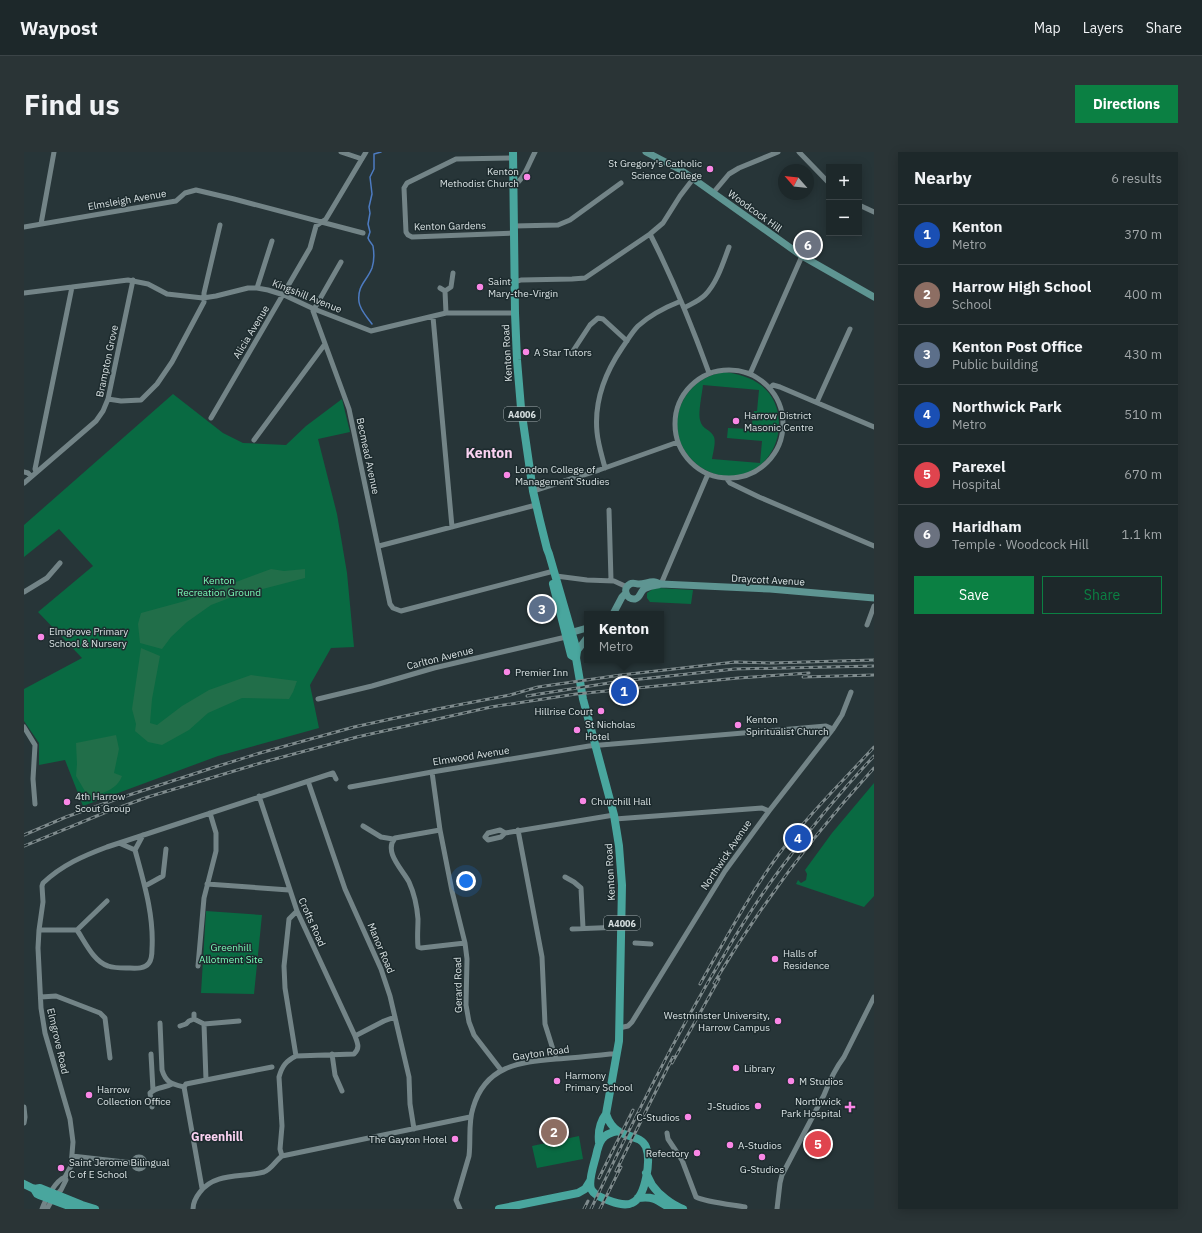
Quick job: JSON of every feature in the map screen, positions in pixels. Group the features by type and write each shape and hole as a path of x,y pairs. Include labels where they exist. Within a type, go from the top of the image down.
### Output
{"main road":[{"name":"Kenton Road","path":"513,155 514,282 517,360 521,408 533,491 547,549 545,555 553,574 569,635 571,655 576,654 577,670 584,705 614,817 619,846 622,927 619,1028 617,1054 606,1114 602,1119 598,1136 599,1142"},
{"path":"606,1114 610,1123 618,1131 642,1141 647,1148 648,1162 643,1189 632,1204"},
{"path":"578,1193 585,1189 590,1181 599,1142 607,1134 618,1131"},
{"path":"646,1173 652,1185 658,1192 669,1201 683,1209"},
{"path":"590,1181 594,1194"},
{"path":"24,1184 34,1189 37,1194 51,1196 95,1209"},
{"path":"503,1209 578,1193 594,1194 612,1204 632,1204 648,1197 656,1198 671,1209"},
{"path":"51,1196 77,1209"}],"street":[{"path":"41,224 54,152"},
{"path":"342,152 362,159"},
{"name":"Alicia Avenue","path":"211,418 310,248 316,226 326,219 366,152"},
{"path":"513,186 518,184 535,152"},
{"name":"Woodcock Hill","path":"646,152 680,170 802,256 874,297"},
{"path":"713,193 729,174 739,168 778,152"},
{"path":"799,152 826,180"},
{"name":"Kenton Gardens","path":"513,155 456,159 407,183 404,188 406,232 412,237 514,230"},
{"path":"514,282 521,280 584,278 650,234 663,223 693,179"},
{"path":"514,230 558,225 570,220 621,183"},
{"name":"Elmsleigh Avenue","path":"24,227 176,201 185,192 196,190 363,233"},
{"path":"862,206 874,212"},
{"path":"108,399 121,402 141,400 157,384 172,362 204,302 220,225"},
{"path":"650,234 667,267 709,373"},
{"path":"257,288 272,241"},
{"path":"684,308 699,300 711,288 729,247"},
{"path":"750,374 802,256"},
{"path":"314,309 341,262"},
{"path":"445,291 451,287 452,273"},
{"name":"Kingshill Avenue","path":"24,293 133,280 148,284 166,294 204,298 248,288 268,290 284,295 314,309 371,331 433,317"},
{"name":"Brampton Grove","path":"24,483 96,422 103,411 108,399 133,280"},
{"path":"36,472 35,468 72,287"},
{"path":"440,288 445,291"},
{"path":"445,291 446,314"},
{"path":"604,468 597,432 598,405 601,387 608,371 626,340 638,326 652,316 681,301"},
{"name":"Becmead Avenue","path":"314,309 313,311 348,409 379,546 390,604 393,608 396,610 412,608 553,574"},
{"path":"452,527 433,317 446,314 515,312"},
{"path":"571,354 590,325 598,318 603,319 626,340"},
{"path":"816,402 850,329"},
{"path":"254,440 325,344"},
{"path":"735,370 750,374 770,388 776,396 783,412 784,429 781,442 770,461 756,472 737,479 727,479 708,474 700,470 689,461 678,442 675,421 679,403 691,385 709,373 735,370"},
{"path":"770,388 773,386 780,387 874,427"},
{"path":"533,491 678,442"},
{"path":"24,472 32,476"},
{"path":"662,582 708,474"},
{"path":"727,479 730,483 759,497 874,546"},
{"path":"379,546 536,505"},
{"path":"609,510 611,580"},
{"path":"24,592 46,578 60,563"},
{"path":"553,574 587,580 617,581 628,593"},
{"name":"Draycott Avenue","path":"640,588 638,598 628,593 632,583 640,588 647,588 662,582 874,598"},
{"path":"615,611 622,597 628,593"},
{"path":"619,611 628,593"},
{"path":"867,625 874,606"},
{"path":"569,635 584,629"},
{"path":"569,635 584,633"},
{"name":"Carlton Avenue","path":"318,698 372,686 434,668 569,635"},
{"path":"576,654 584,642"},
{"name":"Northwick Avenue","path":"619,1028 628,1026 632,1022 725,871 769,810 833,728 842,715 851,692"},
{"name":"Elmwood Avenue","path":"350,787 595,745 826,726 833,728"},
{"path":"24,727 35,745 33,779 35,804"},
{"name":"Gerard Road","path":"432,772 440,830 452,891 465,943 467,959 466,1005 469,1022 474,1035 501,1070"},
{"path":"120,843 259,796 333,773 336,779"},
{"name":"Manor Road","path":"308,781 345,889 381,969 390,996 409,1077 410,1104 414,1129"},
{"name":"Crofts Road","path":"259,796 297,911 359,1046 354,1054 332,1054"},
{"path":"505,833 614,817 762,808 769,810"},
{"path":"198,966 204,898 216,851 216,833 210,813"},
{"path":"363,826 381,837 394,839 440,830"},
{"path":"518,830 542,957 545,1024 556,1059"},
{"path":"77,930 96,958 102,964 109,967 135,969 146,967 150,963 153,943 152,918 135,850 143,835"},
{"path":"394,839 392,843 392,854 408,881 414,896 418,917 418,947 421,948 465,943"},
{"path":"120,843 135,850"},
{"name":"Elmgrove Road","path":"51,1196 61,1178 65,1177 71,1166 73,1142 72,1129 45,1033 38,948 43,902 42,886 43,883 62,867 82,856 120,843"},
{"path":"145,886 163,876 166,849"},
{"path":"565,877 581,888 583,928"},
{"path":"207,884 289,890"},
{"path":"39,930 77,930 107,901"},
{"path":"296,1056 285,988 284,966 289,919 297,911"},
{"path":"572,929 622,927"},
{"path":"635,943 651,944"},
{"path":"41,996 56,996 100,1013 105,1018 110,1058"},
{"path":"777,1209 782,1175 874,997"},
{"path":"180,1026 186,1024 194,1016 204,1024 239,1021"},
{"path":"355,1036 395,1017"},
{"path":"160,1023 162,1070 164,1077 172,1084 184,1087"},
{"path":"204,1024 206,1080"},
{"path":"151,1054 153,1090 150,1093 152,1107"},
{"path":"282,1156 280,1149 282,1126 279,1077 284,1064 296,1056 332,1054 335,1075 342,1091"},
{"name":"Gayton Road","path":"460,1209 456,1200 469,1156 470,1117 483,1086 493,1076 501,1070 526,1062 617,1054"},
{"path":"184,1087 186,1084 272,1067"},
{"path":"153,1090 167,1087 172,1084"},
{"path":"184,1087 202,1188"},
{"path":"24,1107 24,1123"},
{"path":"193,1209 197,1195 202,1188 212,1181 264,1172 272,1168 282,1156 470,1117"},
{"path":"667,1133 668,1139 681,1157 696,1197 703,1200 745,1207"},
{"path":"72,1156 132,1163"},
{"path":"42,1209 51,1196"},
{"path":"47,1209 51,1196"}],"green space":[{"path":"725,372 740,375 753,380 762,386 774,401 779,420 777,439 768,457 752,471 734,476 715,474 699,466 686,453 678,436 677,417 685,397 697,383 707,377","holes":["703,385 759,390 757,411 754,411 751,429 728,428 727,438 762,441 760,463 712,459 715,439 713,434 703,426 700,417"]},
{"name":"Kenton Recreation Ground","path":"173,394 223,433 243,443 286,445 306,426 342,399 350,432 318,439 337,514 347,573 354,647 331,648 310,685 319,728 218,756 83,806 65,760 39,765 39,743 24,721 24,689 82,658 38,612 93,566 59,529 24,557 24,525"},
{"path":"271,569 284,571 305,569 305,578 232,597 211,605 187,622 171,637 162,649 140,643 138,624 141,613 185,601"},
{"path":"653,589 693,590 691,604 650,602 647,598 647,593"},
{"path":"141,648 160,656 152,699 150,723 157,725 182,706 209,690 251,675 297,681 289,699 242,698 208,713 189,730 162,745 148,742 135,731 136,724 132,709"},
{"path":"116,735 119,749 114,773 122,776 120,781 113,788 104,793 89,798 76,776 76,743"},
{"path":"874,783 874,896 864,907 796,884 798,880 801,883 806,880 807,874 805,870 832,833"},
{"name":"Greenhill Allotment Site","path":"206,911 262,915 254,994 201,993"},
{"path":"579,1136 583,1159 537,1168 532,1146"}],"waterway":[{"path":"372,324 361,308 359,302 359,291 370,272 373,263 373,246 368,238 370,232 368,224 370,213 369,207 372,194 370,177 374,169 374,154 381,152"}],"railway":[{"path":"24,835 66,817 120,798 260,753 354,727 510,695 538,687 621,675 735,662 771,663 874,660"},
{"path":"527,696 622,681 735,669 874,666"},
{"path":"24,846 104,813 148,797 264,762 357,737 491,707 576,694 738,678 809,673"},
{"path":"803,677 874,675"},
{"path":"700,984 747,902 779,854 813,813 874,747"},
{"path":"591,1209 671,1050 705,988 758,900 803,839 874,756"},
{"path":"714,983 750,926 789,871 830,819 874,768"},
{"path":"672,1063 719,979"},
{"path":"616,1171 673,1057"},
{"path":"599,1178 633,1110"},
{"path":"600,1209 621,1167"},
{"path":"584,1209 588,1201"}],"place":[{"name":"St Gregory's Catholic Science College","path":"710,169"},
{"name":"Kenton Methodist Church","path":"527,177"},
{"name":"Haridham","path":"808,245"},
{"name":"Saint Mary-the-Virgin","path":"480,287"},
{"name":"A Star Tutors","path":"526,352"},
{"name":"Harrow District Masonic Centre","path":"736,421"},
{"name":"London College of Management Studies","path":"507,475"},
{"name":"Kenton Post Office","path":"542,609"},
{"name":"Elmgrove Primary School & Nursery","path":"41,637"},
{"name":"Premier Inn","path":"507,672"},
{"name":"Kenton","path":"624,691"},
{"name":"Hillrise Court","path":"601,711"},
{"name":"Kenton Spiritualist Church","path":"738,725"},
{"name":"St Nicholas Hotel","path":"577,730"},
{"name":"Churchill Hall","path":"583,801"},
{"name":"4th Harrow Scout Group","path":"67,802"},
{"name":"Northwick Park","path":"798,838"},
{"name":"Halls of Residence","path":"775,959"},
{"name":"Westminster University, Harrow Campus","path":"778,1021"},
{"name":"Library","path":"736,1068"},
{"name":"Harmony Primary School","path":"557,1081"},
{"name":"M Studios","path":"791,1081"},
{"name":"Harrow Collection Office","path":"89,1095"},
{"name":"J-Studios","path":"758,1106"},
{"name":"Northwick Park Hospital","path":"850,1107"},
{"name":"C-Studios","path":"688,1117"},
{"name":"Harrow High School","path":"554,1132"},
{"name":"The Gayton Hotel","path":"455,1139"},
{"name":"Parexel","path":"818,1144"},
{"name":"A-Studios","path":"730,1145"},
{"name":"Refectory","path":"697,1153"},
{"name":"G-Studios","path":"762,1157"},
{"name":"Saint Jerome Bilingual C of E School","path":"61,1168"}],"district":[{"name":"Kenton","path":"489,453"},
{"name":"Greenhill","path":"217,1136"}]}
